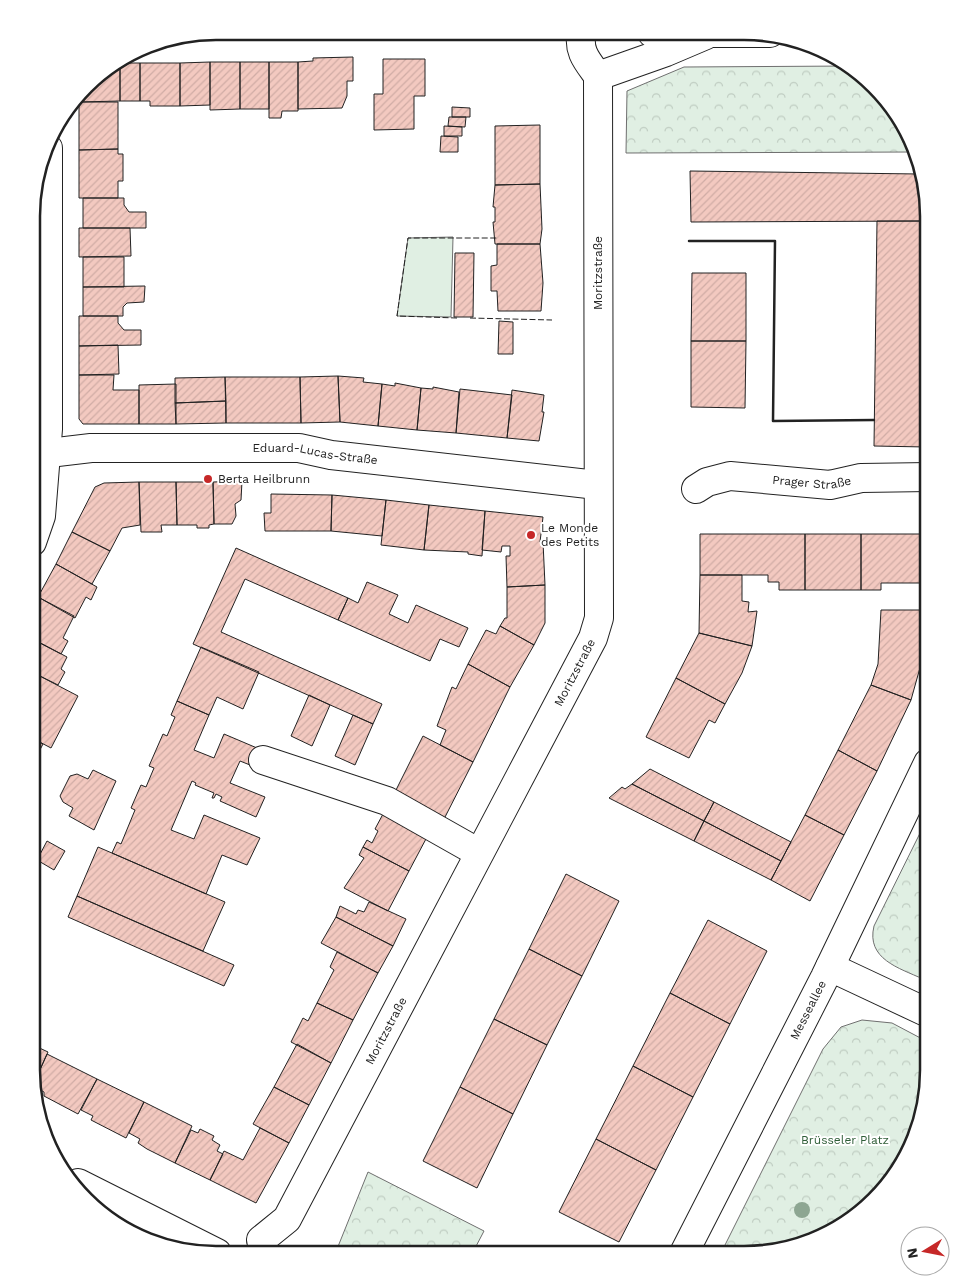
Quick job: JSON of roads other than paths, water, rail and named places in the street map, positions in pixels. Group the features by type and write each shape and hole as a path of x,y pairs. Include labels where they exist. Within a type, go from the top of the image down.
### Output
{"street":[{"path":"582,40 581,49 598,76 694,40"},
{"name":"Moritzstraße","path":"261,1240 287,1219 593,638 599,618 597,485 598,76"},
{"path":"40,519 48,164"},
{"name":"Eduard-Lucas-Straße","path":"40,454 91,448 299,448 331,456 597,485"},
{"name":"Prager Straße","path":"696,489 707,482 730,476 830,485 861,478 920,477"},
{"path":"263,760 387,801 480,853"},
{"name":"Messeallee","path":"688,1246 830,967 920,781"},
{"path":"830,967 920,1009"},
{"path":"84,1186 203,1246"}],"place":[{"name":"Berta Heilbrunn","path":"208,479"},
{"name":"Le Monde des Petits","path":"531,535"}],"park label":[{"name":"Brüsseler Platz","path":"845,1140"}]}
